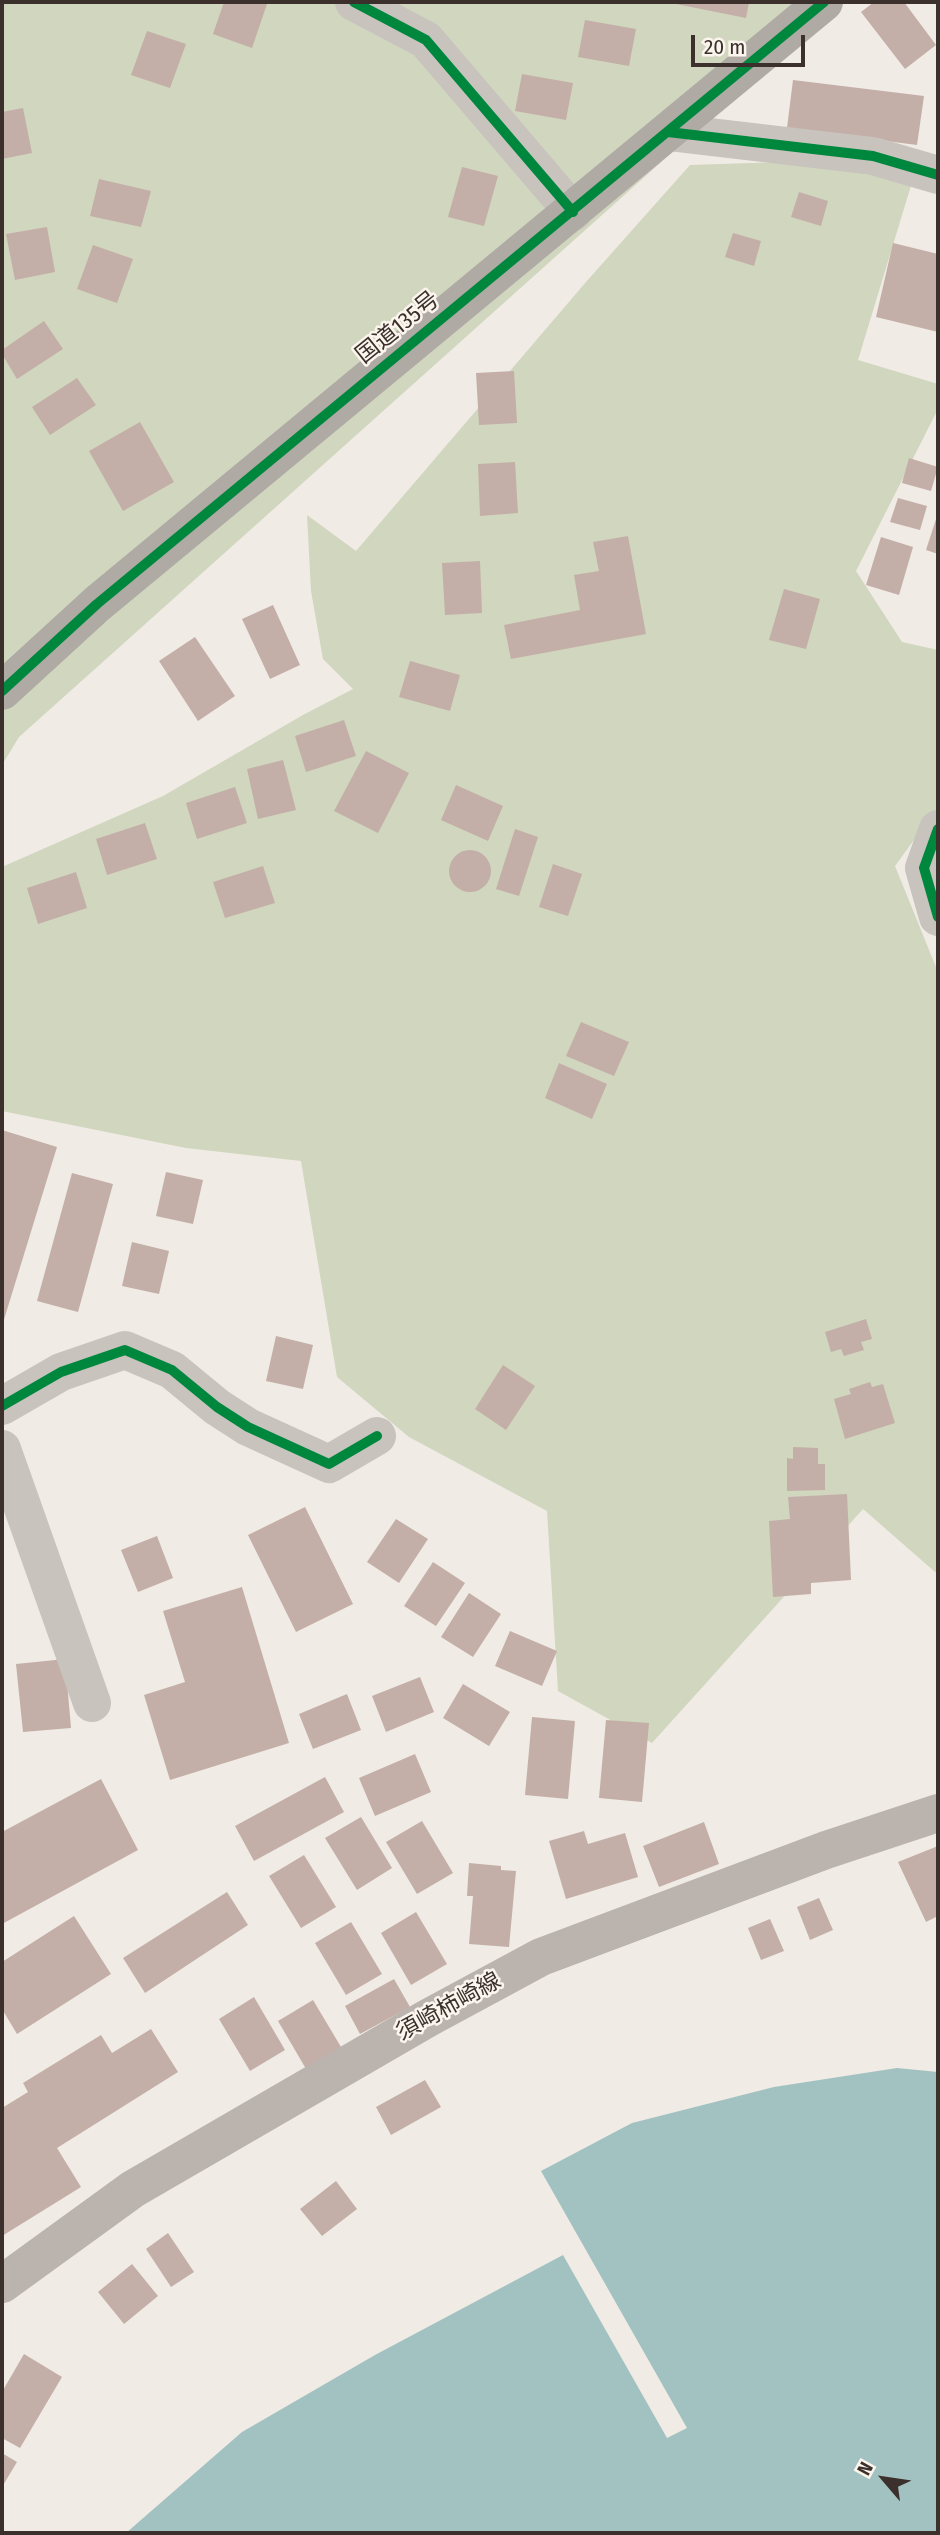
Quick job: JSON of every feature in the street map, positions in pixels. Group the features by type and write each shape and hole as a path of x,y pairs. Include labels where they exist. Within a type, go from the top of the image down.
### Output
{"highway":[{"name":"国道135号","path":"2,691 97,604 824,2"}],"main road":[{"name":"須崎柿崎線","path":"2,2284 133,2189 428,2018 541,1956 826,1850 938,1813"}],"street":[{"path":"354,2 426,40 573,212"},
{"path":"668,132 873,156 938,174"},
{"path":"938,829 924,868 938,917"},
{"path":"2,1406 61,1372 125,1350 172,1370 216,1407 248,1427 329,1464 377,1436"},
{"path":"2,1449 92,1703"}],"green space":[{"path":"2,2 840,2 19,737 2,765"},
{"path":"814,161 913,179 858,360 938,384 938,409 856,571 902,642 938,650 938,807 895,866 938,972 938,1571 935,1572 863,1509 652,1743 558,1691 547,1511 409,1437 337,1377 301,1161 186,1148 2,1111 2,867 163,796 353,689 323,659 311,591 307,515 356,551 690,165"}],"water":[{"path":"897,2068 938,2072 938,2533 126,2533 242,2432 375,2355 563,2255 667,2438 687,2428 541,2171 632,2123 774,2087"}],"building":[{"path":"224,2 267,4 252,48 213,34"},
{"path":"666,2 749,2 746,18"},
{"path":"874,2 904,2 936,45 905,69 861,12"},
{"path":"585,20 636,29 629,66 578,57"},
{"path":"147,31 186,44 170,88 131,75"},
{"path":"522,74 573,83 566,120 515,111"},
{"path":"793,80 924,96 917,145 787,128"},
{"path":"23,108 32,153 2,159 2,112"},
{"path":"462,167 498,176 484,226 448,217"},
{"path":"99,179 151,191 141,227 90,216"},
{"path":"799,192 828,201 821,226 791,217"},
{"path":"47,227 55,272 15,280 6,234"},
{"path":"733,233 761,241 754,266 725,257"},
{"path":"893,243 938,254 938,332 876,317"},
{"path":"93,245 133,259 117,303 77,289"},
{"path":"44,321 63,349 17,379 2,350"},
{"path":"514,371 517,423 479,425 476,373"},
{"path":"77,378 96,405 50,435 32,407"},
{"path":"140,422 174,482 123,511 89,451"},
{"path":"909,458 938,467 931,491 902,483"},
{"path":"515,462 518,513 480,516 478,464"},
{"path":"898,498 927,506 920,530 890,522"},
{"path":"938,513 938,554 926,550"},
{"path":"628,536 646,634 511,659 504,625 580,610 574,575 599,571 593,542"},
{"path":"881,537 913,547 899,595 866,585"},
{"path":"480,561 482,613 445,615 442,563"},
{"path":"784,589 820,599 806,649 769,640"},
{"path":"273,605 300,665 270,679 242,619"},
{"path":"195,637 235,696 198,721 159,661"},
{"path":"410,661 460,675 450,711 399,697"},
{"path":"344,720 356,756 306,772 295,736"},
{"path":"366,751 409,773 378,833 334,811"},
{"path":"283,760 296,810 258,819 247,769"},
{"path":"456,785 503,806 488,841 441,820"},
{"path":"235,787 247,823 197,839 186,803"},
{"path":"145,823 157,859 107,875 96,839"},
{"path":"515,829 538,837 519,896 496,889"},
{"path":"470,850 485,856 491,871 485,886 470,892 455,886 449,871 455,856"},
{"path":"553,864 582,874 568,916 539,907"},
{"path":"263,866 275,903 225,918 213,882"},
{"path":"76,872 87,908 38,924 27,888"},
{"path":"581,1022 629,1042 614,1076 566,1056"},
{"path":"559,1063 607,1084 592,1119 545,1098"},
{"path":"2,1130 57,1147 2,1326"},
{"path":"166,1172 203,1180 193,1224 156,1216"},
{"path":"72,1173 113,1184 78,1312 37,1301"},
{"path":"132,1242 169,1251 159,1294 122,1286"},
{"path":"866,1319 872,1339 861,1342 864,1350 844,1356 841,1349 831,1352 825,1332"},
{"path":"276,1336 313,1345 303,1389 266,1381"},
{"path":"503,1365 535,1386 506,1430 475,1409"},
{"path":"870,1382 872,1387 883,1384 895,1423 845,1439 834,1399 851,1394 849,1389"},
{"path":"793,1447 818,1448 818,1464 825,1464 825,1490 787,1491 787,1458 793,1459"},
{"path":"847,1494 851,1580 811,1583 811,1594 773,1597 769,1521 790,1519 788,1497"},
{"path":"305,1507 353,1604 296,1632 248,1535"},
{"path":"396,1519 428,1539 399,1583 367,1562"},
{"path":"157,1536 173,1578 138,1592 121,1550"},
{"path":"433,1562 465,1583 436,1626 404,1606"},
{"path":"242,1587 289,1743 170,1780 144,1695 185,1682 163,1611"},
{"path":"469,1593 501,1614 473,1657 441,1637"},
{"path":"510,1631 557,1651 542,1686 495,1666"},
{"path":"65,1659 71,1728 23,1732 16,1664"},
{"path":"420,1677 434,1712 386,1732 372,1696"},
{"path":"463,1684 510,1712 489,1746 443,1718"},
{"path":"347,1694 361,1730 313,1749 299,1714"},
{"path":"532,1717 575,1721 568,1799 525,1795"},
{"path":"606,1720 649,1723 642,1802 599,1798"},
{"path":"415,1754 431,1792 375,1816 359,1778"},
{"path":"325,1777 344,1812 254,1861 235,1826"},
{"path":"101,1779 138,1850 2,1924 2,1832"},
{"path":"361,1817 392,1868 357,1890 325,1838"},
{"path":"422,1821 453,1873 417,1894 386,1842"},
{"path":"704,1822 719,1864 659,1887 643,1846"},
{"path":"584,1831 588,1844 625,1833 638,1877 566,1899 549,1841"},
{"path":"938,1846 938,1916 926,1922 898,1862"},
{"path":"304,1855 336,1907 301,1928 269,1876"},
{"path":"469,1863 501,1866 501,1870 516,1871 509,1947 469,1944 473,1896 467,1896"},
{"path":"227,1892 248,1925 145,1993 123,1958"},
{"path":"819,1898 833,1930 810,1940 797,1907"},
{"path":"416,1912 447,1964 411,1985 381,1933"},
{"path":"74,1916 111,1974 17,2034 2,2009 2,1962"},
{"path":"770,1919 784,1951 761,1960 748,1928"},
{"path":"351,1922 382,1974 346,1995 315,1943"},
{"path":"394,1979 410,2007 360,2034 345,2006"},
{"path":"254,1997 285,2050 250,2071 219,2019"},
{"path":"313,2000 344,2052 309,2074 278,2021"},
{"path":"151,2029 178,2072 57,2148 81,2187 2,2236 2,2108 28,2092 23,2083 101,2035 112,2053"},
{"path":"425,2080 441,2107 391,2135 376,2107"},
{"path":"336,2181 357,2209 322,2236 300,2209"},
{"path":"168,2233 194,2272 171,2287 146,2249"},
{"path":"132,2264 158,2296 124,2324 98,2292"},
{"path":"24,2354 62,2377 20,2448 2,2438 2,2392"},
{"path":"2,2453 17,2462 2,2487"}],"cycle path":[{"path":"354,2 426,40 573,212"},
{"path":"2,691 97,604 824,2"},
{"path":"668,132 873,156 938,175"},
{"path":"938,829 924,868 938,917"},
{"path":"2,1406 61,1372 125,1350 172,1370 217,1407 248,1427 329,1464 377,1436"}]}
